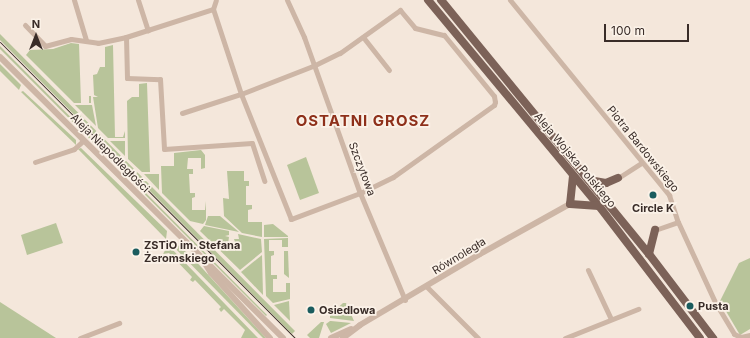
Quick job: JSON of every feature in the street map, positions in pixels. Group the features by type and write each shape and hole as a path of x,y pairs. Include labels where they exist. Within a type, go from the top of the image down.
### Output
{"main road":[{"name":"Aleja Wojska Polskiego","path":"428,0 599,206 700,338"},
{"name":"Aleja Wojska Polskiego","path":"441,0 649,254 713,338"},
{"path":"573,176 570,204 599,206"},
{"path":"589,180 606,183 618,178"},
{"path":"649,254 655,230"}],"street":[{"path":"74,0 86,40"},
{"path":"138,0 148,30"},
{"path":"182,113 241,94 313,66 363,37 400,10 415,28 440,33 447,38 494,96 494,105 393,177 360,193 291,219 241,94 213,9 216,0"},
{"name":"Szczytowa","path":"287,0 300,26 313,66 360,193 405,300"},
{"name":"Piotra Bardowskiego","path":"510,0 641,163 669,195 678,222 715,302 733,332 741,338 750,335"},
{"path":"25,25 45,46 71,40 86,40 98,43 126,37 213,9"},
{"path":"126,37 127,78 160,79 164,149 252,143 264,181"},
{"path":"363,37 389,70"},
{"name":"Aleja Niepodległości","path":"0,57 205,263 216,270 283,338"},
{"path":"35,162 74,149 83,141"},
{"path":"618,178 641,163"},
{"name":"Równoległa","path":"343,338 358,327 570,204"},
{"path":"655,230 678,222"},
{"name":"Aleja Niepodległości","path":"205,263 211,273 270,338"},
{"path":"588,270 611,320"},
{"path":"427,287 478,338"},
{"path":"565,338 638,309"},
{"path":"80,338 119,323"},
{"name":"Równoległa","path":"331,338 358,327"}],"green space":[{"path":"0,34 295,331 292,334 0,40"},
{"path":"71,43 79,44 81,103 74,103 26,55 30,50 53,49"},
{"path":"113,45 115,137 123,137 125,131 125,138 108,138 98,128 93,97 98,97 94,95 93,75 97,74 100,67 105,67 105,47"},
{"path":"0,46 267,315 266,316 0,49"},
{"path":"0,64 21,85 19,90 0,71"},
{"path":"147,83 150,172 142,172 128,159 127,101 132,97 139,97 139,84"},
{"path":"23,91 76,140 76,145 21,92"},
{"path":"89,96 91,96 91,103 89,103"},
{"path":"75,105 92,105 96,126"},
{"path":"110,141 125,141 125,156"},
{"path":"81,148 167,231 166,239 78,149"},
{"path":"201,150 205,155 205,168 201,169 201,158 188,158 187,169 193,169 193,174 189,174 190,193 195,193 195,197 192,198 192,210 205,210 206,201 206,220 203,224 190,221 162,193 161,166 174,166 174,153"},
{"path":"306,157 319,193 300,200 287,165"},
{"path":"227,171 244,171 244,181 249,181 249,186 246,186 246,205 252,205 252,209 248,210 248,222 262,222 262,237 242,233 224,216 223,198 229,199"},
{"path":"144,174 159,174 159,190"},
{"path":"208,216 220,216 239,232 205,225"},
{"path":"56,223 63,243 27,255 21,235"},
{"path":"273,224 288,237 264,237 264,225"},
{"path":"204,226 229,231 229,235 225,236 229,237 228,244 235,242 234,239 239,239 238,234 261,239 262,252 240,270 200,231"},
{"path":"288,238 288,247 282,247 282,240 269,240 269,251 274,251 274,255 271,256 271,275 277,275 277,279 273,279 273,292 286,292 286,283 290,283 290,299 273,303 266,296 264,239"},
{"path":"173,241 192,257 266,338 263,338 170,243"},
{"path":"168,245 258,338 241,338 245,330 224,309 221,312 219,309 221,307 195,280 193,282 190,280 192,277 169,253 163,254"},
{"path":"284,251 288,251 289,278 284,274"},
{"path":"262,255 263,295 241,272"},
{"path":"750,258 750,329 740,335 720,301 739,263"},
{"path":"289,301 290,321 274,305"},
{"path":"0,302 56,338 0,338"},
{"path":"343,303 346,303 354,321 330,318 330,315"},
{"path":"330,321 351,323 331,333 326,324"},
{"path":"321,322 324,322 319,338 310,338 307,335"}],"tram line":[{"path":"0,42 295,338"}],"place":[{"name":"Circle K","path":"653,195"},
{"name":"ZSTiO im. Stefana Żeromskiego","path":"136,252"},
{"name":"Pusta","path":"690,306"},
{"name":"Osiedlowa","path":"311,310"}],"district":[{"name":"OSTATNI GROSZ","path":"363,121"}]}
